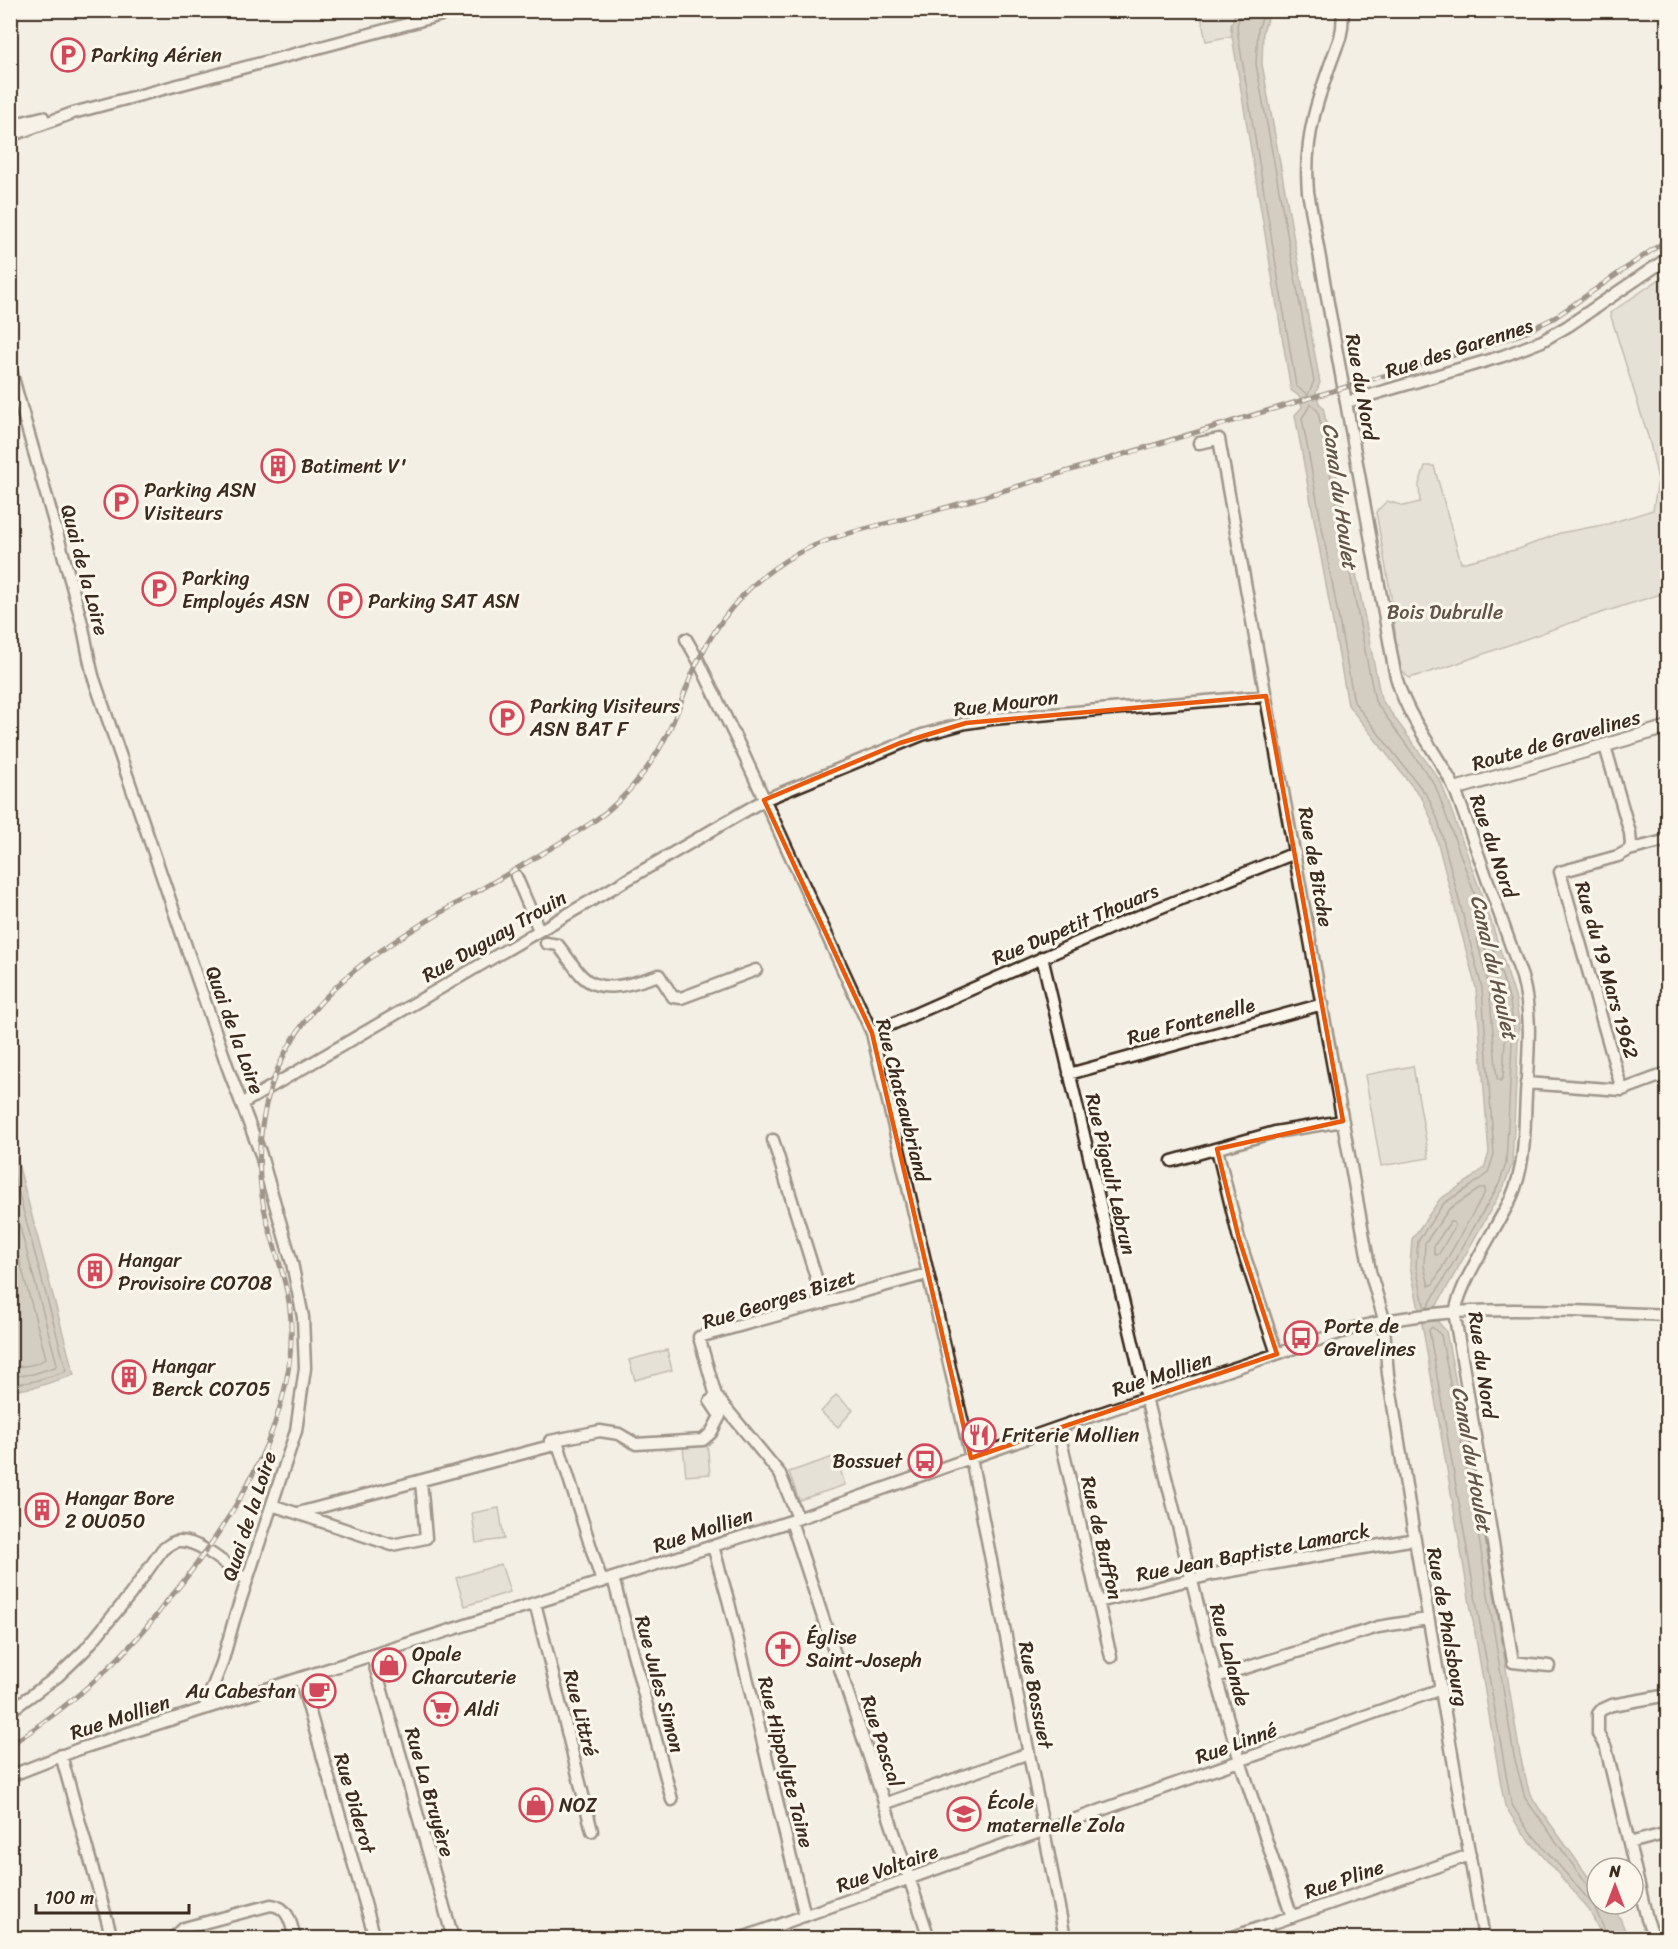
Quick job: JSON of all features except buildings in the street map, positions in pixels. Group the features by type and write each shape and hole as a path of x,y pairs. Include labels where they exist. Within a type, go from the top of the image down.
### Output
{"main road":[{"name":"Route de Gravelines","path":"1455,789 1668,727"}],"street":[{"path":"10,136 73,113 460,10"},
{"name":"Rue du Nord","path":"1343,10 1340,38 1312,119 1306,168 1309,201 1396,680 1408,711 1444,767 1455,789 1526,994 1529,1020 1522,1164 1517,1185 1461,1292 1455,1312 1514,1662 1549,1666"},
{"path":"10,125 35,118 73,113"},
{"name":"Rue des Garennes","path":"1347,402 1503,356 1542,341 1668,258"},
{"name":"Quai de la Loire","path":"10,367 78,607 94,679 270,1184 300,1300 305,1368 300,1413 222,1663 204,1709"},
{"name":"Rue de Bitche","path":"1199,443 1219,439 1372,1282 1384,1322"},
{"name":"Rue Chateaubriand","path":"686,639 698,660 872,1033 970,1458"},
{"name":"Rue Mouron","path":"764,800 900,743 966,723 1266,696"},
{"path":"1605,746 1630,833 1629,850"},
{"name":"Rue Duguay Trouin","path":"243,1103 764,800"},
{"path":"1629,850 1668,840"},
{"name":"Rue du 19 Mars 1962","path":"1526,1083 1622,1090 1560,872 1629,850"},
{"name":"Rue Dupetit Thouars","path":"872,1033 1168,903 1295,853"},
{"path":"516,876 539,930"},
{"path":"546,943 558,945 583,978 619,987 659,975 673,997 681,998 756,970"},
{"name":"Rue Pigault Lebrun","path":"1042,957 1146,1398"},
{"name":"Rue Fontenelle","path":"1069,1074 1323,1004"},
{"path":"1622,1090 1668,1073"},
{"path":"1172,1161 1288,1130 1343,1121"},
{"path":"773,1140 824,1303"},
{"path":"1217,1149 1239,1239 1277,1354"},
{"name":"Rue Georges Bizet","path":"794,1520 780,1474 716,1396 699,1337 927,1274"},
{"name":"Rue Mollien","path":"10,1776 61,1755 794,1520 1351,1329 1439,1314 1493,1310 1668,1315"},
{"name":"Rue de Phalsbourg","path":"1384,1322 1388,1374 1414,1539 1484,1938"},
{"path":"602,1582 554,1445 548,1441 600,1431 619,1434 636,1444 703,1440 711,1433 720,1416 710,1401 716,1396"},
{"name":"Rue Lalande","path":"1146,1398 1216,1677 1240,1761 1292,1917"},
{"name":"Rue de Buffon","path":"1058,1428 1111,1657"},
{"path":"298,1514 554,1445"},
{"name":"Rue Bossuet","path":"970,1458 1065,1938"},
{"path":"272,1505 392,1545 426,1538 421,1481"},
{"name":"Rue Pascal","path":"794,1520 929,1938"},
{"name":"Rue Jean Baptiste Lamarck","path":"1098,1602 1191,1578 1414,1539"},
{"path":"10,1711 73,1663 111,1619 162,1551 173,1542 181,1541 195,1545 247,1580"},
{"name":"Rue Hippolyte Taine","path":"713,1546 805,1916"},
{"name":"Rue Jules Simon","path":"614,1578 672,1800"},
{"name":"Rue Littré","path":"535,1603 592,1831"},
{"path":"1216,1677 1378,1627 1427,1618"},
{"name":"Rue La Bruyère","path":"372,1656 453,1938"},
{"name":"Rue Diderot","path":"300,1678 375,1938"},
{"name":"Rue Linné","path":"1043,1831 1441,1689"},
{"path":"1654,1938 1647,1920 1606,1748 1598,1734 1598,1714 1612,1705 1668,1695"},
{"path":"884,1804 1029,1753"},
{"path":"61,1755 112,1938"},
{"name":"Rue Voltaire","path":"742,1938 1043,1831"},
{"path":"1629,1843 1668,1833"},
{"name":"Rue Pline","path":"1230,1938 1470,1854"},
{"path":"173,1938 184,1928 271,1905 278,1906 287,1914 296,1938"},
{"path":"1266,1926 1270,1938"}],"highlighted area":[{"path":"1266,696 1343,1121 1217,1149 1239,1239 1277,1354 971,1458 872,1033 764,800 900,743 966,723"}],"green space":[{"path":"1200,11 1236,11 1231,26 1232,36 1206,41"},
{"name":"Bois Dubrulle","path":"1667,274 1667,592 1409,678 1399,668 1391,596 1376,512 1387,501 1404,506 1420,502 1419,484 1425,466 1434,466 1461,563 1519,549 1560,533 1608,524 1653,510 1658,480 1650,443 1610,313"},
{"path":"1413,1066 1429,1158 1381,1166 1365,1075"},
{"path":"667,1350 672,1370 635,1380 629,1360"},
{"path":"836,1395 853,1410 838,1427 821,1412"},
{"path":"707,1443 710,1474 686,1476 683,1446"},
{"path":"836,1456 845,1485 799,1500 789,1472"},
{"path":"499,1508 504,1539 476,1543 472,1513"},
{"path":"501,1564 510,1592 465,1606 456,1578"}],"water":[{"name":"Canal du Houlet","path":"1236,11 1271,11 1263,31 1262,64 1320,383 1316,392 1319,403 1323,407 1381,699 1441,782 1490,918 1516,1000 1519,1023 1512,1165 1504,1186 1436,1307 1438,1322 1446,1331 1483,1525 1520,1755 1530,1794 1585,1872 1585,1905 1520,1829 1505,1806 1423,1329 1410,1266 1412,1239 1440,1199 1484,1168 1489,1153 1476,988 1432,821 1423,800 1348,705 1295,415 1302,407 1300,397 1291,390 1231,26"},
{"path":"11,1137 74,1375 36,1387 11,1391"},
{"path":"1592,1916 1619,1916 1628,1938 1603,1938"}],"railway":[{"path":"166,1603 191,1572 238,1501 275,1424 286,1384 291,1343 289,1302 267,1221 259,1163 266,1105 278,1068 291,1041 326,996 369,959 417,927 594,821 618,801 649,765 665,738 696,665 714,632 731,608 761,578 804,550 838,537 979,498 1519,335 1554,318 1668,239"},
{"path":"10,1745 33,1730 98,1678 154,1619 170,1597"}],"place":[{"name":"Parking Aérien","path":"68,55"},
{"name":"Batiment V'","path":"278,466"},
{"name":"Parking ASN Visiteurs","path":"121,502"},
{"name":"Parking Employés ASN","path":"159,589"},
{"name":"Parking SAT ASN","path":"345,601"},
{"name":"Parking Visiteurs ASN BAT F","path":"507,718"},
{"name":"Hangar Provisoire CO708","path":"95,1271"},
{"name":"Porte de Gravelines","path":"1301,1338"},
{"name":"Hangar Berck CO705","path":"129,1377"},
{"name":"Friterie Mollien","path":"979,1435"},
{"name":"Bossuet","path":"925,1461"},
{"name":"Hangar Bore 2 OU050","path":"42,1510"},
{"name":"Église Saint-Joseph","path":"783,1649"},
{"name":"Opale Charcuterie","path":"389,1665"},
{"name":"Au Cabestan","path":"319,1691"},
{"name":"Aldi","path":"441,1709"},
{"name":"NOZ","path":"536,1805"},
{"name":"École maternelle Zola","path":"964,1814"}]}
